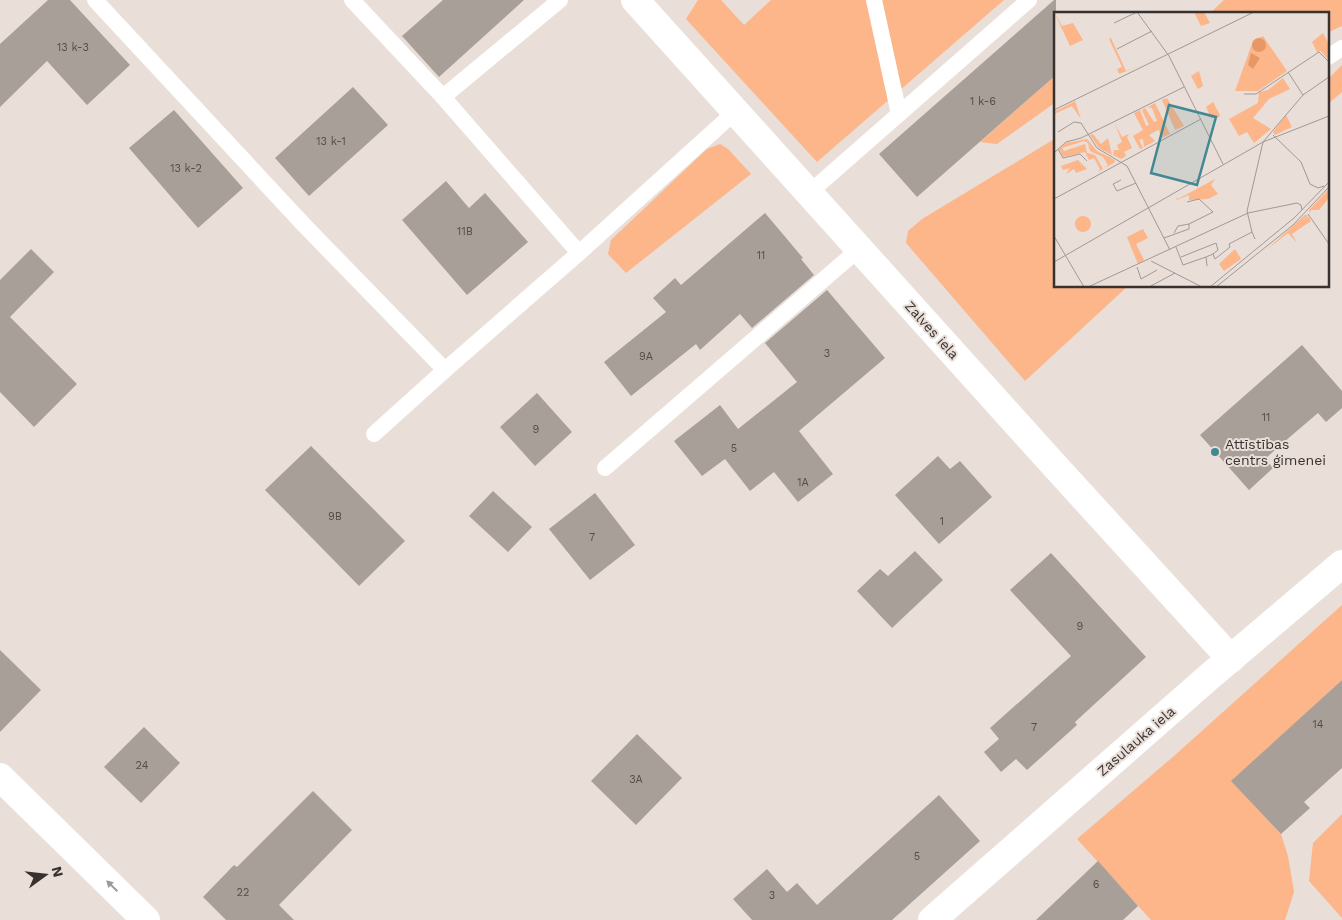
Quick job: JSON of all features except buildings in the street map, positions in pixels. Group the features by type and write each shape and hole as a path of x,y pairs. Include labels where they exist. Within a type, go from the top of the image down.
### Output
{"street":[{"name":"Zalves iela","path":"642,2 859,249 1230,659"},
{"name":"Zasulauka iela","path":"932,920 1230,659 1342,564"},
{"path":"0,777 140,918"}],"lane":[{"path":"95,0 304,225 445,370"},
{"path":"352,0 443,97 578,253"},
{"path":"443,97 560,0"},
{"path":"874,0 899,114"},
{"path":"809,193 1029,0"},
{"path":"1330,56 1342,48"},
{"path":"374,434 736,111"},
{"path":"605,468 859,249"}],"shaded area":[{"path":"698,0 721,0 744,25 771,0 1004,0 817,162 686,19"},
{"path":"1224,0 1342,0 1342,26 1330,32 1330,12 1211,12"},
{"path":"1342,65 1342,92 1330,102 1330,77"},
{"path":"1054,77 1054,103 997,144 980,142"},
{"path":"1054,139 1054,288 1126,288 1025,381 906,243 908,231 922,219"},
{"path":"720,144 728,149 751,174 626,273 608,254 611,240 707,149"},
{"path":"1342,605 1342,680 1232,781 1281,834 1288,856 1294,892 1285,920 1151,920 1077,839 1174,756"},
{"path":"1342,814 1342,918 1309,881 1313,843"}],"place":[{"name":"Attīstības centrs ģimenei","path":"1215,452"}]}
